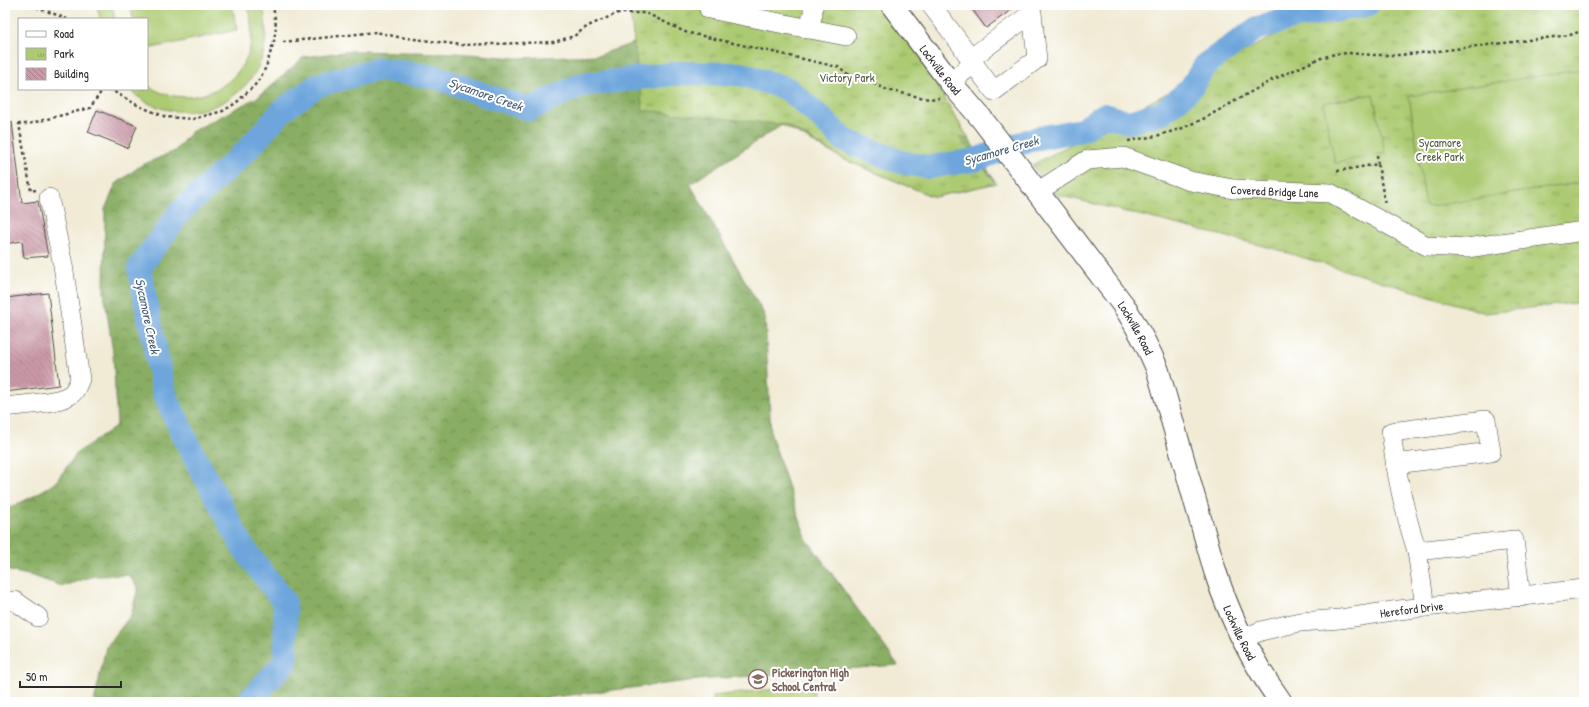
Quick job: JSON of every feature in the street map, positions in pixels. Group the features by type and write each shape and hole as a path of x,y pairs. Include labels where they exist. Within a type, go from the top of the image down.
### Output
{"main road":[{"name":"Lockville Road","path":"892,5 956,89 981,118 1020,169 1124,306 1135,323 1158,371 1225,602 1242,639 1281,702"}],"street":[{"path":"708,5 709,9 846,36"},
{"path":"808,29 813,14 813,5"},
{"path":"931,5 965,50 970,59 970,65 956,89"},
{"name":"Covered Bridge Lane","path":"1037,192 1087,160 1123,157 1190,181 1233,189 1330,193 1427,246 1467,248 1584,232"},
{"path":"5,407 59,400 68,396 76,389 80,379 63,265 49,198"},
{"path":"1395,464 1491,452 1486,420 1391,432 1395,464 1408,527 1417,551 1425,608"},
{"path":"1417,551 1514,540 1520,597"},
{"name":"Hereford Drive","path":"1242,639 1261,631 1280,626 1520,597 1584,592"},
{"path":"5,601 15,601 38,618"}],"path":[{"path":"31,5 64,18"},
{"path":"111,90 140,106 166,117 193,119 223,111 236,103 258,82 266,67 274,41 276,26 273,5"},
{"path":"283,42 376,32 398,38 462,45 554,42 574,36 588,26 618,13 646,13 685,32 838,68 850,76 871,82 887,90 929,99 956,89"},
{"path":"1122,142 1156,136 1180,129 1211,115 1272,80 1318,59 1334,54 1348,53 1400,55 1570,35 1584,30"},
{"path":"49,198 47,189 31,191 19,124 28,124 90,108 102,90"},
{"path":"1377,155 1386,210 1385,224"},
{"path":"1337,171 1378,164"}],"green space":[{"path":"97,5 112,5 115,18 100,18"},
{"path":"131,5 232,5 237,30 148,49 148,18 133,18"},
{"path":"248,5 263,5 266,28 264,50 259,65 248,82 234,95 218,104 200,110 181,111 163,109 145,101 130,90 148,90 148,86 162,93 177,96 193,96 208,93 222,86 234,76 244,63 250,47 250,16"},
{"name":"Victory Park","path":"629,5 890,5 969,140 958,136 996,183 934,197 843,159 787,125 643,110"},
{"name":"Sycamore Creek Park","path":"1349,5 1584,5 1584,302 1486,313 1268,247 1054,194 1032,165 1300,22"},
{"path":"660,34 951,110 996,183 934,197 843,159 782,125 690,184 765,316 771,435 806,538 898,665 698,680 511,702 94,702 106,647 131,615 138,588 129,575 95,576 62,586 33,576 5,570 5,510 30,498 55,483 77,453 117,425 113,353 104,292 105,209 116,184 140,166 175,151 191,132 258,97 304,57 352,51 457,53 516,58 599,55"},
{"path":"1584,69 1584,182 1426,207 1409,96"},
{"path":"1373,94 1385,153 1335,163 1323,103"},
{"path":"813,685 814,702 713,702 713,696"}],"building":[{"path":"969,5 1018,5 986,28"},
{"path":"97,110 137,126 128,148 88,132"},
{"path":"12,122 22,203 38,201 48,256 24,258 22,241 5,244 5,123"},
{"path":"48,293 59,385 5,392 5,298"}],"waterway":[{"name":"Sycamore Creek","path":"248,702 286,661 285,603 243,547 191,450 164,393 139,268 180,212 248,149 284,109 318,85 378,69 436,77 490,97 530,109 580,85 681,73 741,74 788,89 844,140 901,162 928,167 975,160 1033,139 1082,130 1104,115 1129,122 1163,112 1190,89 1206,64 1256,29 1291,18 1367,5"}],"place":[{"name":"Pickerington High School Central","path":"758,679"}]}
